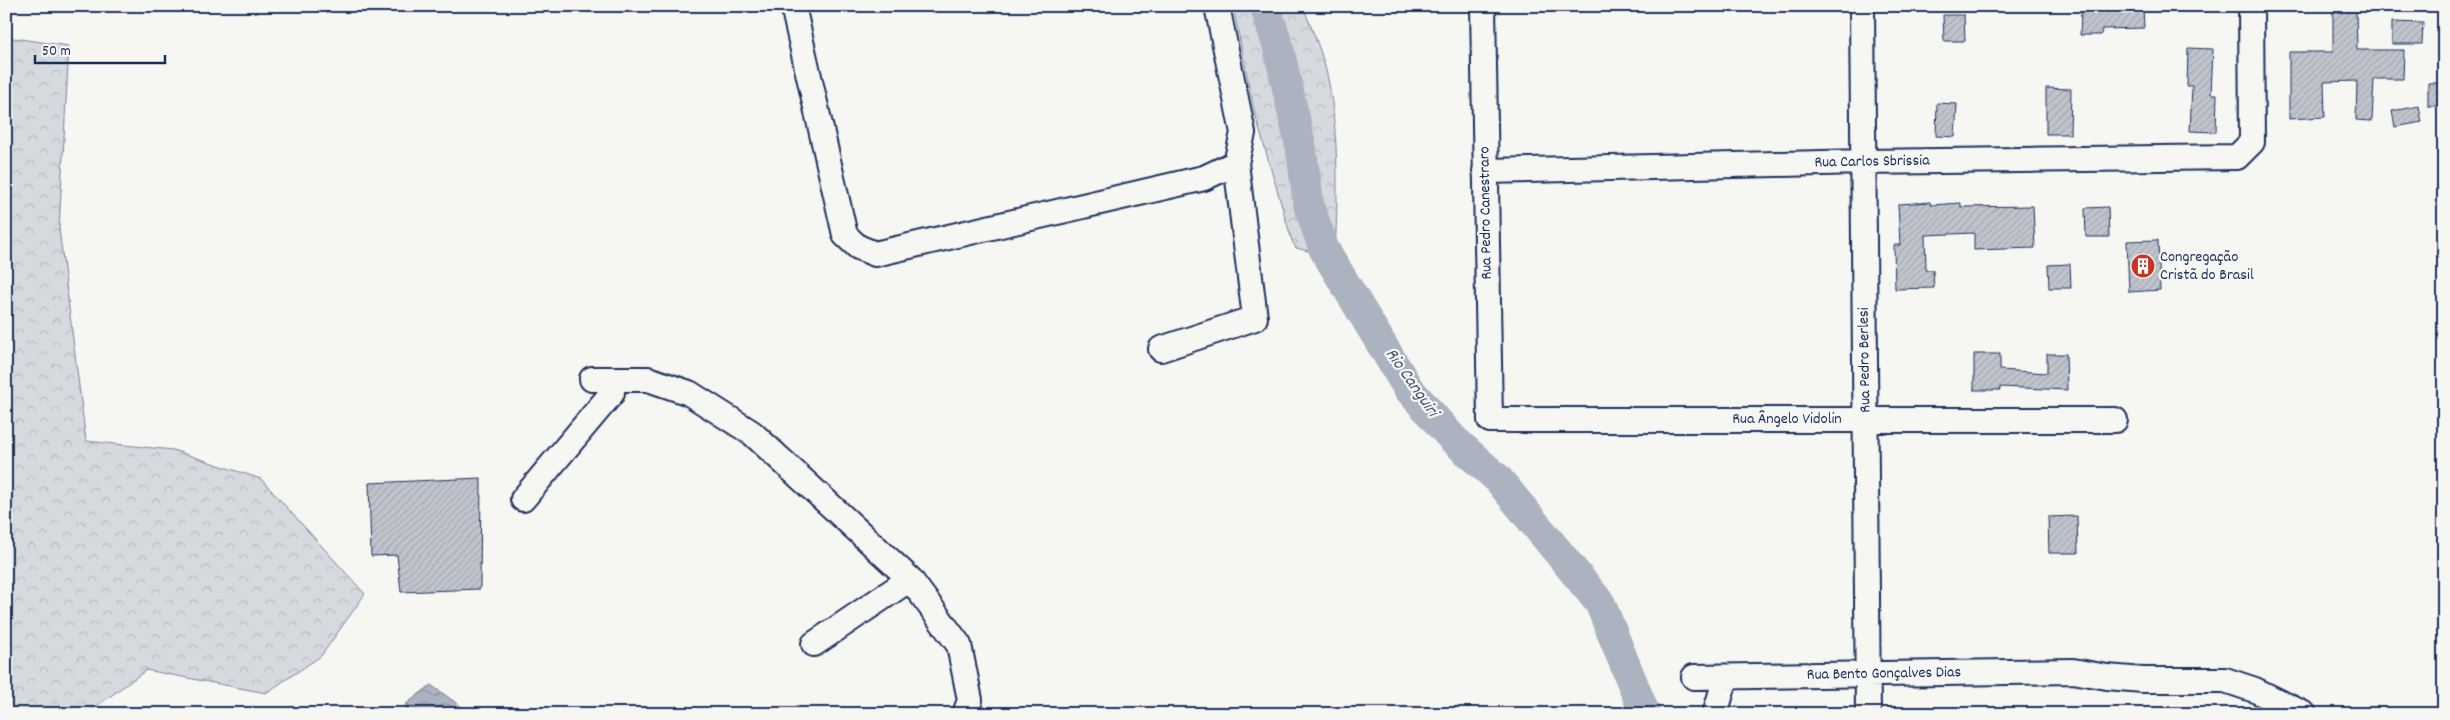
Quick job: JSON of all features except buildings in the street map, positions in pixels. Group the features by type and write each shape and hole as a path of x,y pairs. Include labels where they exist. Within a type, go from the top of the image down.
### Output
{"street":[{"path":"793,6 845,235 858,247 874,254 1204,178 1236,163"},
{"path":"1161,350 1256,318 1236,163 1243,133 1217,6"},
{"name":"Rua Pedro Canestraro","path":"1483,6 1490,420"},
{"name":"Rua Pedro Berlesi","path":"1862,6 1868,714"},
{"name":"Rua Carlos Sbrissia","path":"1486,171 1863,162 2237,157 2252,142 2251,6"},
{"path":"592,379 648,379 689,393 752,433 910,579 959,645 970,700 965,714"},
{"path":"523,499 612,393"},
{"name":"Rua Ângelo Vidolin","path":"1490,420 2115,420"},
{"path":"814,644 910,579"},
{"name":"Rua Bento Gonçalves Dias","path":"1694,677 2073,671 2107,677 2144,680 2226,680 2255,690 2304,714"},
{"path":"1715,714 1726,677"}],"green space":[{"path":"1233,6 1303,6 1323,60 1332,100 1337,166 1335,254 1323,255 1296,248 1292,241 1254,111"},
{"path":"6,37 69,46 59,229 86,441 173,450 261,479 365,594 321,656 266,693 146,670 86,714 6,714"}],"water":[{"path":"431,685 472,714 410,714 405,705"}],"waterway":[{"name":"Rio Canguiri","path":"1265,6 1278,46 1301,148 1309,206 1324,249 1408,388 1453,439 1498,479 1600,603 1645,714"}],"place":[{"name":"Congregação Cristã do Brasil","path":"2143,266"}]}
